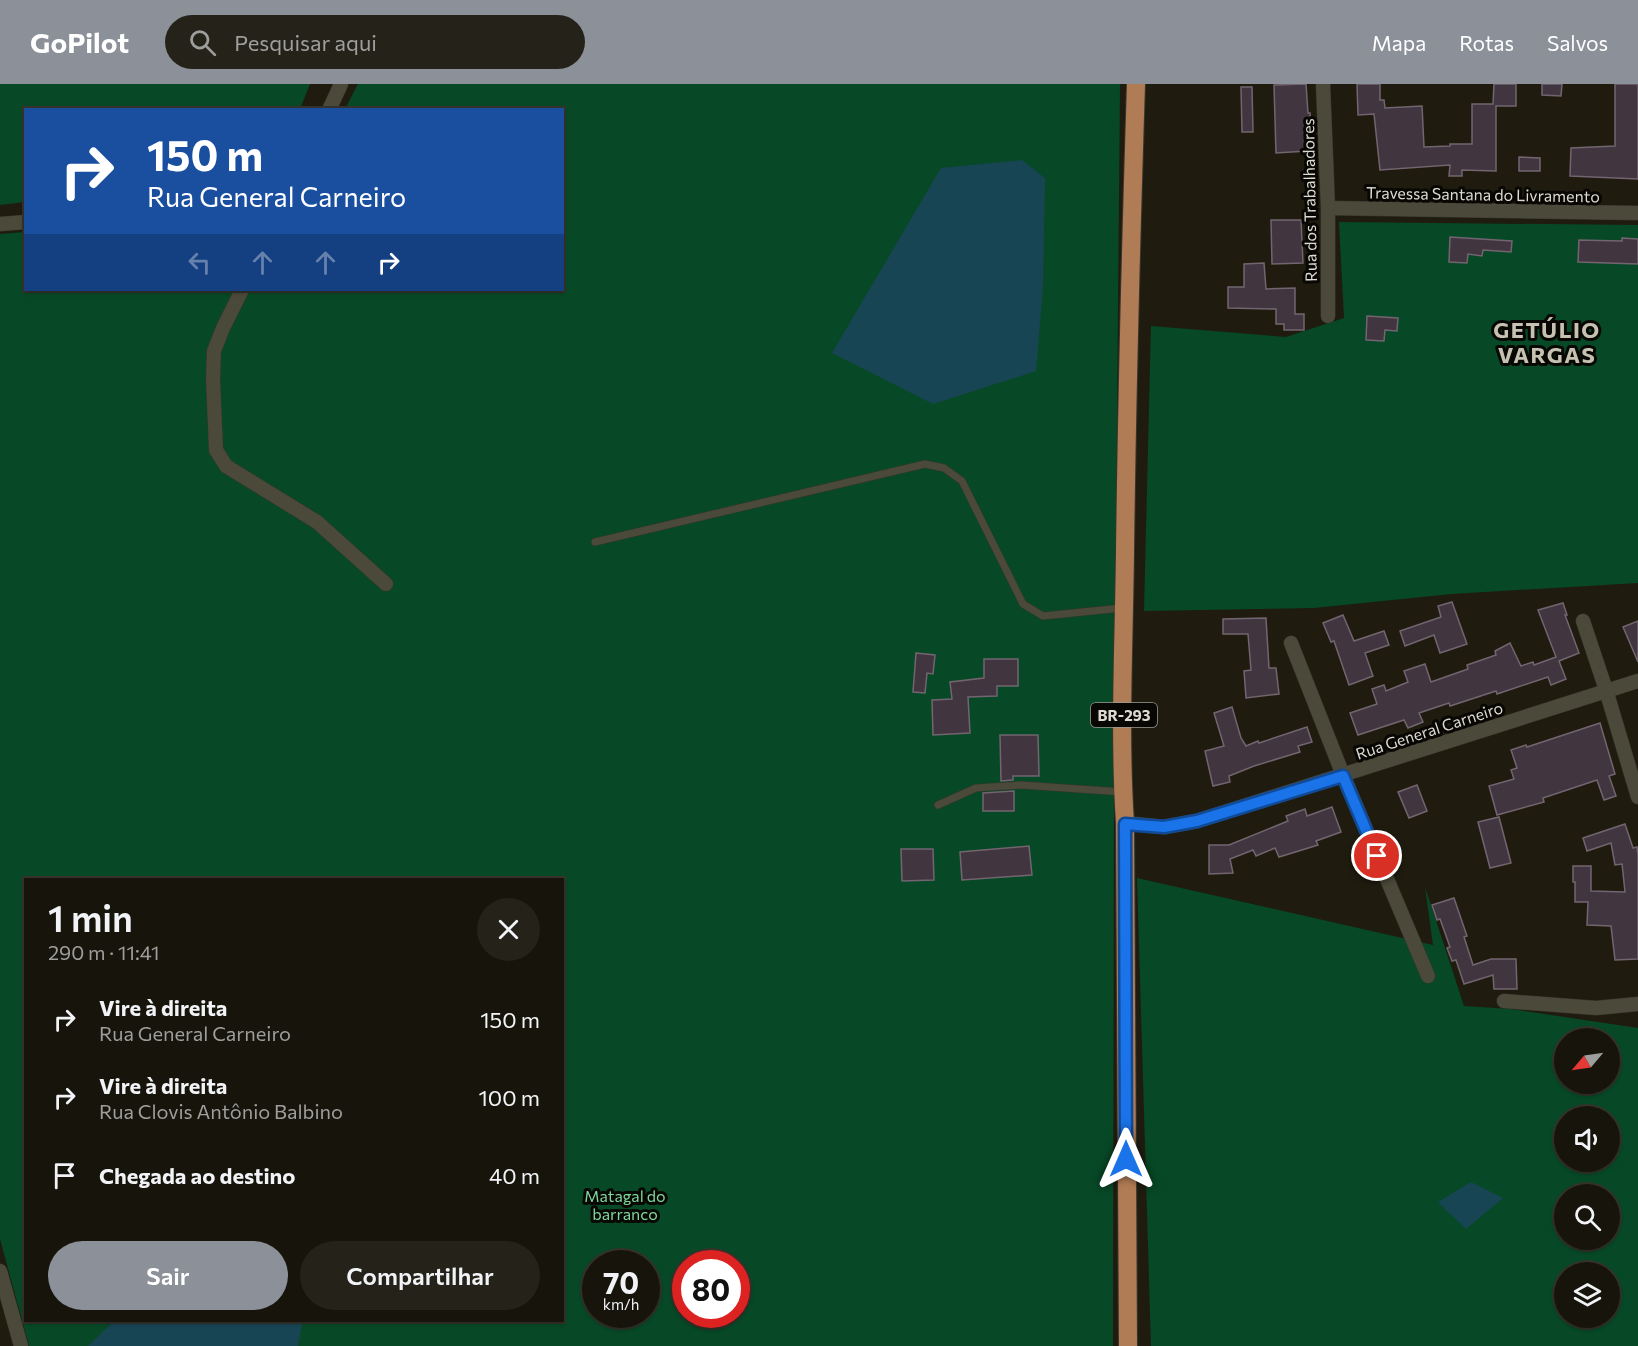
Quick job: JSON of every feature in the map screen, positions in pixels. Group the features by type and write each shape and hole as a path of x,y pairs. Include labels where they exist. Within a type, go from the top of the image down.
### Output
{"highway":[{"name":"BR-293","path":"1128,1346 1123,792 1124,608 1128,319 1136,84"}],"street":[{"path":"330,108 341,84"},
{"name":"Rua dos Trabalhadores","path":"1323,84 1328,208 1328,316"},
{"name":"Travessa Santana do Livramento","path":"1328,208 1638,213"},
{"path":"0,224 24,222"},
{"path":"242,291 214,351 216,450 226,466 317,522 386,584"},
{"path":"1583,621 1638,797"},
{"path":"1291,643 1343,776 1428,976"},
{"name":"Rua General Carneiro","path":"1125,824 1164,827 1197,821 1638,681"},
{"path":"1504,1001 1596,1008 1638,1004"},
{"path":"0,1271 21,1346"}],"lane":[{"path":"595,542 925,464 944,468 962,482 1023,604 1043,616 1124,608"},
{"path":"938,805 976,788 1021,785 1123,792"}],"green space":[{"path":"0,84 310,84 300,108 24,108 24,202 0,205"},
{"name":"Matagal do barranco","path":"358,84 1120,84 1114,764 1113,1346 29,1346 0,1239 0,234 24,232 24,291 564,291 564,108 346,108"},
{"path":"1339,222 1638,225 1638,583 1451,594 1314,608 1144,611 1151,326 1286,337 1344,318"},
{"path":"1137,878 1433,945 1425,887 1464,1006 1511,1009 1638,1028 1638,1346 1151,1346"}],"water":[{"path":"1022,160 1045,178 1043,286 1036,371 933,404 832,353 941,168"},
{"path":"1471,1182 1503,1198 1466,1229 1438,1202"},
{"path":"113,1322 303,1322 298,1346 88,1346"}],"building":[{"path":"1306,84 1311,127 1306,127 1307,151 1276,153 1274,85"},
{"path":"1357,84 1380,84 1380,100 1384,100 1385,108 1422,106 1424,147 1472,144 1472,104 1493,104 1494,84 1516,84 1516,106 1496,106 1496,171 1462,170 1462,176 1449,176 1450,165 1380,170 1374,114 1358,115"},
{"path":"1542,84 1562,84 1561,96 1542,95"},
{"path":"1615,84 1638,84 1638,179 1570,176 1571,148 1615,146"},
{"path":"1241,87 1252,87 1253,132 1242,132"},
{"path":"1519,157 1540,158 1540,171 1519,171"},
{"path":"1271,220 1301,220 1303,263 1272,264"},
{"path":"1450,237 1512,241 1511,252 1483,250 1482,256 1468,254 1467,263 1449,262"},
{"path":"1622,238 1638,239 1638,264 1578,262 1579,240 1622,241"},
{"path":"1264,263 1266,289 1295,288 1295,314 1304,314 1304,330 1284,330 1284,324 1276,324 1276,309 1228,308 1228,287 1244,287 1244,264"},
{"path":"1367,316 1398,318 1397,331 1385,330 1384,341 1366,340"},
{"path":"1452,602 1467,644 1440,653 1434,635 1405,646 1400,631 1441,617 1438,606"},
{"path":"1563,603 1579,653 1559,661 1566,679 1551,685 1548,677 1497,694 1496,691 1450,706 1449,703 1419,713 1423,722 1408,728 1404,720 1358,735 1350,713 1377,704 1372,689 1384,685 1386,691 1408,682 1404,671 1425,664 1431,682 1468,669 1467,665 1496,655 1495,651 1510,643 1521,666 1533,662 1534,665 1556,657 1538,610"},
{"path":"1343,615 1354,641 1384,631 1389,645 1365,653 1373,676 1349,685 1334,641 1331,642 1323,623"},
{"path":"1266,618 1269,668 1276,668 1279,694 1246,698 1244,671 1251,670 1248,634 1223,634 1223,619"},
{"path":"1638,621 1638,662 1623,627"},
{"path":"916,653 935,655 933,674 927,673 925,693 913,692"},
{"path":"984,659 1018,659 1018,686 997,686 997,696 968,697 970,733 933,735 932,700 952,699 950,682 984,678"},
{"path":"1232,707 1241,738 1246,746 1307,727 1312,742 1298,746 1300,752 1254,766 1229,776 1230,782 1213,786 1205,751 1224,746 1214,713"},
{"path":"1600,723 1615,774 1609,776 1616,796 1604,800 1597,780 1543,798 1544,802 1497,815 1489,786 1514,779 1511,770 1517,768 1511,750"},
{"path":"1000,735 1038,735 1039,776 1013,776 1013,780 1001,781"},
{"path":"1417,785 1427,811 1409,818 1398,792"},
{"path":"1014,791 1014,811 983,811 983,793"},
{"path":"1332,807 1341,832 1316,841 1318,845 1279,857 1275,848 1256,856 1253,850 1230,859 1233,873 1209,874 1209,845 1229,845 1288,821 1286,816 1305,809 1307,816"},
{"path":"1499,817 1511,863 1490,868 1478,822"},
{"path":"1625,824 1633,848 1637,847 1638,856 1638,959 1615,960 1611,926 1587,925 1588,902 1575,902 1573,866 1591,866 1591,891 1625,892 1622,864 1615,865 1611,843 1587,851 1583,838"},
{"path":"1029,846 1032,875 962,880 960,852"},
{"path":"901,849 933,849 934,880 902,881"},
{"path":"1454,898 1467,936 1464,937 1473,965 1491,959 1516,959 1517,989 1494,989 1493,975 1464,984 1456,960 1452,961 1447,948 1450,947 1440,919 1437,920 1432,905"}],"district":[{"name":"GETÚLIO VARGAS","path":"1547,342"}],"route":[{"path":"1126,1159 1125,824 1164,827 1197,821 1343,776 1377,856"}]}
